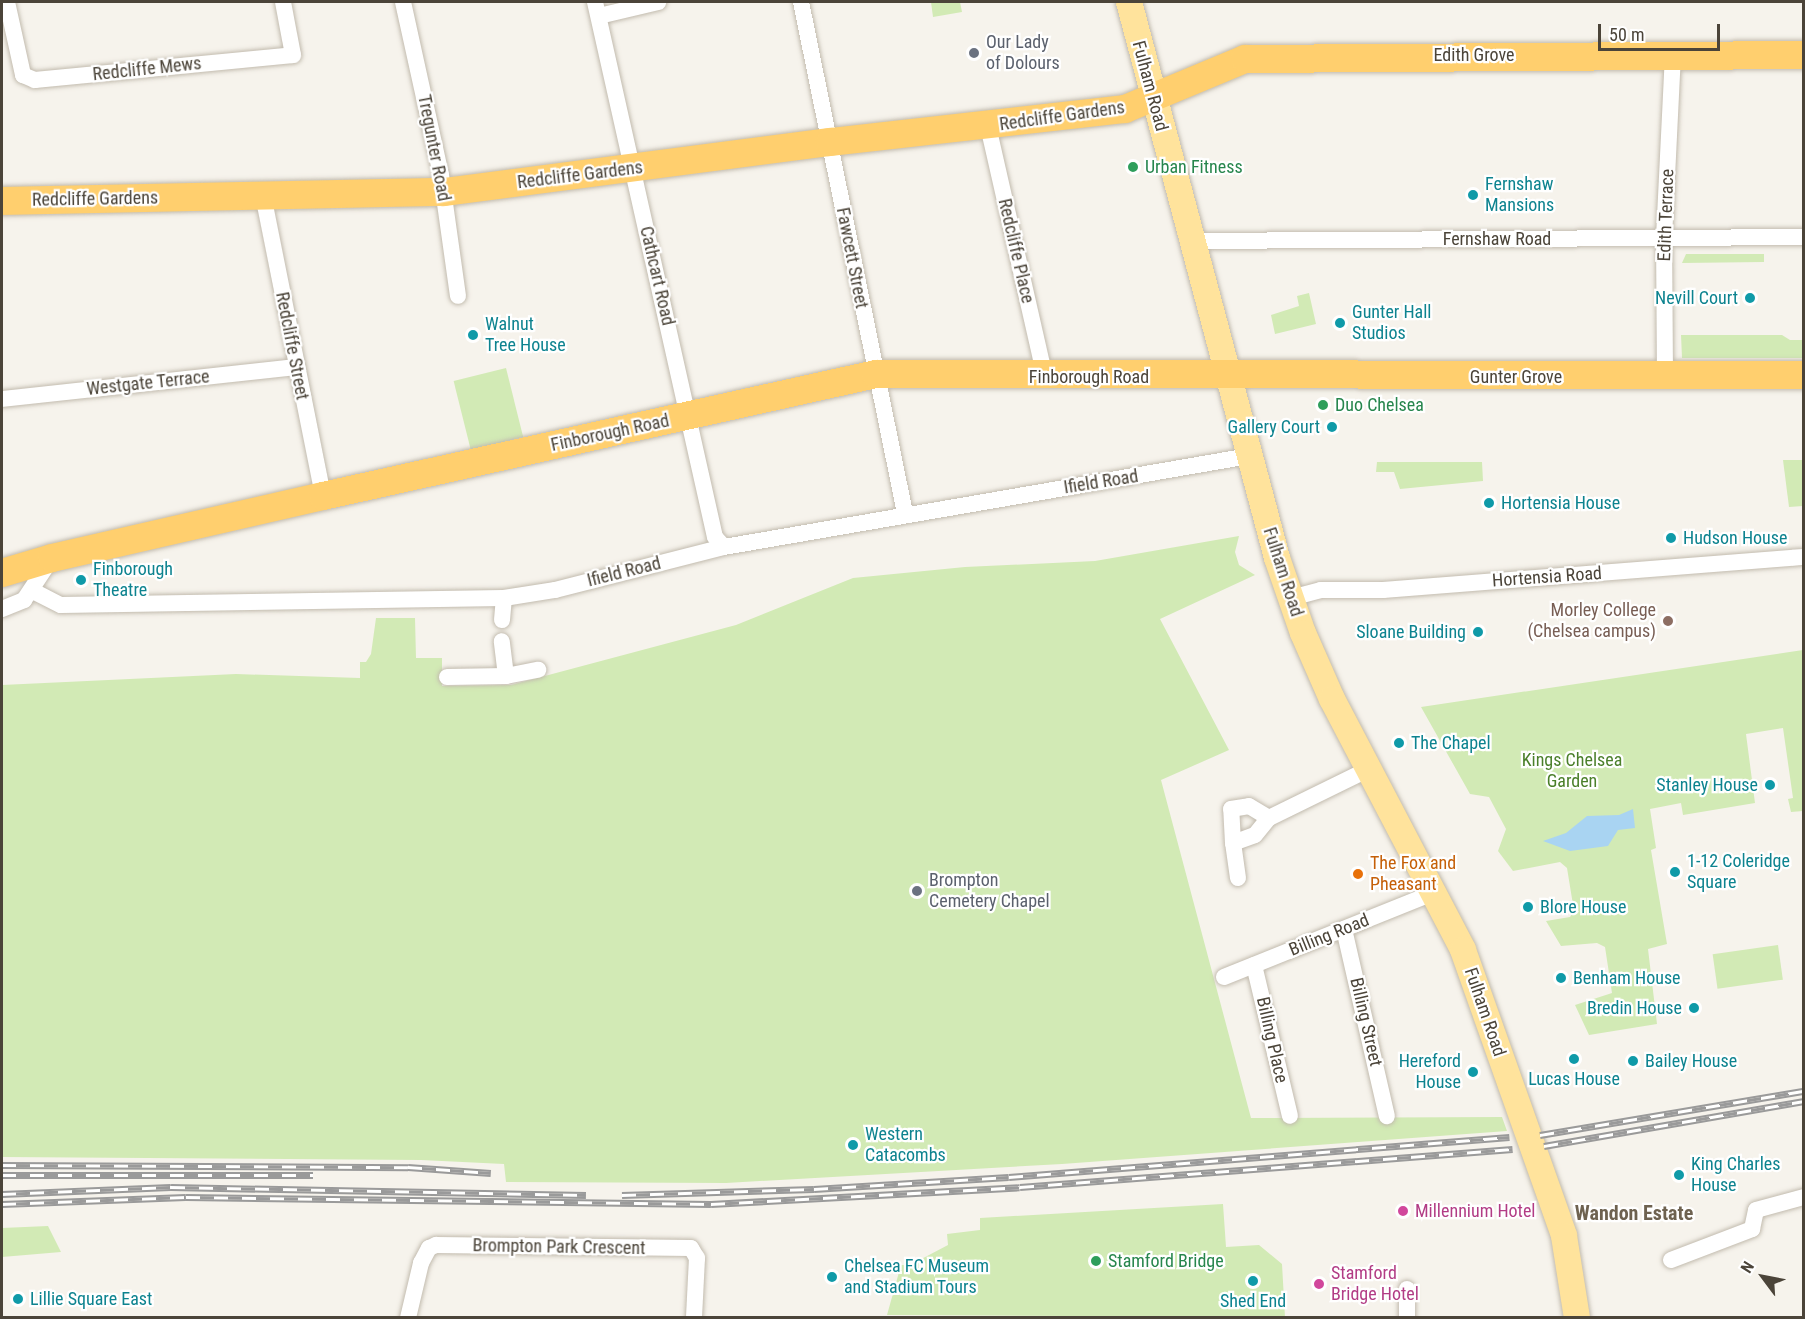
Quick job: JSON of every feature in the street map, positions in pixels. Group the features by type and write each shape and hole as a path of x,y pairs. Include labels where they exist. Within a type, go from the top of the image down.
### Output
{"highway":[{"name":"Edith Grove","path":"1153,99 1226,63 1245,58 1803,55"},
{"name":"Redcliffe Gardens","path":"2,201 444,192 830,142 1125,109 1153,99"},
{"name":"Finborough Road","path":"2,573 52,558 323,495 876,374 1228,377"},
{"name":"Gunter Grove","path":"1228,377 1803,375"}],"main road":[{"name":"Fulham Road","path":"1129,2 1190,241 1291,598 1317,665 1367,770 1435,892 1482,1000 1518,1112 1513,1123 1526,1159 1537,1169 1564,1236 1576,1317"}],"street":[{"name":"Redcliffe Mews","path":"7,2 23,75 35,80 293,55 283,2"},
{"name":"Tregunter Road","path":"403,2 444,192 458,296"},
{"path":"597,9 658,2"},
{"name":"Fawcett Street","path":"801,2 905,513"},
{"name":"Cathcart Road","path":"597,9 715,537 724,548"},
{"name":"Edith Terrace","path":"1665,376 1664,238 1673,55"},
{"name":"Redcliffe Place","path":"988,126 1044,376"},
{"name":"Redcliffe Street","path":"263,195 295,367 323,495"},
{"name":"Fernshaw Road","path":"1190,241 1803,237"},
{"name":"Westgate Terrace","path":"2,399 295,367"},
{"name":"Ifield Road","path":"33,591 50,601 69,605 504,598 555,590 724,548 905,513 1249,456"},
{"name":"Hortensia Road","path":"1291,598 1321,590 1383,590 1803,557"},
{"path":"2,609 18,606 33,591 52,558"},
{"path":"502,620 504,598"},
{"path":"502,641 506,676"},
{"path":"447,677 506,676 538,670"},
{"path":"1233,843 1254,835 1269,818 1367,770"},
{"path":"1238,878 1231,809 1249,806 1269,818"},
{"name":"Billing Road","path":"1224,977 1435,892"},
{"name":"Billing Street","path":"1344,929 1387,1116"},
{"name":"Billing Place","path":"1254,965 1290,1116"},
{"path":"1671,1260 1752,1229 1756,1210 1803,1197"},
{"name":"Brompton Park Crescent","path":"408,1317 421,1263 429,1248 436,1245 691,1248 697,1258 694,1317"},
{"path":"1407,1289 1407,1317"}],"green space":[{"path":"931,2 960,2 962,12 933,17"},
{"path":"1686,254 1764,254 1764,262 1682,263"},
{"path":"1309,293 1316,324 1275,334 1271,315 1299,306 1297,296"},
{"path":"1681,335 1782,335 1790,340 1803,340 1803,358 1682,358"},
{"path":"506,368 523,437 471,450 454,381"},
{"path":"1783,460 1803,460 1803,506 1789,507"},
{"path":"1377,462 1482,462 1483,481 1400,489 1394,472 1376,472"},
{"path":"1239,536 1235,552 1239,565 1255,575 1160,619 1229,750 1161,780 1251,1118 1502,1117 1507,1131 1062,1164 726,1183 506,1182 504,1164 421,1160 2,1157 2,685 236,674 360,678 360,662 366,662 371,654 376,618 415,618 416,658 442,658 442,686 511,685 736,625 853,578 965,567 1095,561"},
{"name":"Kings Chelsea Garden","path":"1803,650 1803,811 1791,812 1788,799 1793,798 1783,728 1746,734 1755,803 1683,815 1681,803 1650,809 1656,848 1651,850 1667,944 1648,949 1657,1024 1589,1035 1575,1005 1612,993 1605,947 1597,943 1561,946 1546,921 1570,917 1574,911 1567,868 1560,862 1513,871 1498,851 1506,829 1489,797 1470,794 1421,707"},
{"path":"1778,945 1783,980 1718,989 1713,954"},
{"name":"Stamford Bridge","path":"1223,1204 1226,1247 1259,1245 1282,1264 1285,1317 887,1315 901,1265 910,1265 948,1245 947,1234 980,1230 980,1218"},
{"path":"48,1226 61,1252 2,1257 2,1228"}],"water":[{"path":"1633,809 1635,828 1618,830 1608,846 1570,851 1543,841 1566,833 1587,816 1619,815"}],"railway":[{"path":"1540,1135 1804,1091"},
{"path":"1544,1146 1804,1101"},
{"path":"622,1195 814,1189 1009,1177 1509,1137"},
{"path":"2,1204 186,1197 711,1204 1020,1187 1513,1149"},
{"path":"2,1165 408,1167 491,1173"},
{"path":"2,1175 313,1175"},
{"path":"2,1194 171,1187 586,1195"}],"place":[{"name":"Our Lady of Dolours","path":"974,53"},
{"name":"Urban Fitness","path":"1133,167"},
{"name":"Fernshaw Mansions","path":"1473,195"},
{"name":"Nevill Court","path":"1750,298"},
{"name":"Gunter Hall Studios","path":"1340,323"},
{"name":"Walnut Tree House","path":"473,335"},
{"name":"Duo Chelsea","path":"1323,405"},
{"name":"Gallery Court","path":"1332,427"},
{"name":"Hortensia House","path":"1489,503"},
{"name":"Hudson House","path":"1671,538"},
{"name":"Finborough Theatre","path":"81,580"},
{"name":"Morley College (Chelsea campus)","path":"1668,621"},
{"name":"Sloane Building","path":"1478,632"},
{"name":"The Chapel","path":"1399,743"},
{"name":"Stanley House","path":"1770,785"},
{"name":"1-12 Coleridge Square","path":"1675,872"},
{"name":"The Fox and Pheasant","path":"1358,874"},
{"name":"Brompton Cemetery Chapel","path":"917,891"},
{"name":"Blore House","path":"1528,907"},
{"name":"Benham House","path":"1561,978"},
{"name":"Bredin House","path":"1694,1008"},
{"name":"Lucas House","path":"1574,1059"},
{"name":"Bailey House","path":"1633,1061"},
{"name":"Hereford House","path":"1473,1072"},
{"name":"Western Catacombs","path":"853,1145"},
{"name":"King Charles House","path":"1679,1175"},
{"name":"Millennium Hotel","path":"1403,1211"},
{"name":"Stamford Bridge","path":"1096,1261"},
{"name":"Chelsea FC Museum and Stadium Tours","path":"832,1277"},
{"name":"Shed End","path":"1253,1281"},
{"name":"Stamford Bridge Hotel","path":"1319,1284"},
{"name":"Lillie Square East","path":"18,1299"}],"district":[{"name":"Wandon Estate","path":"1634,1213"}]}
